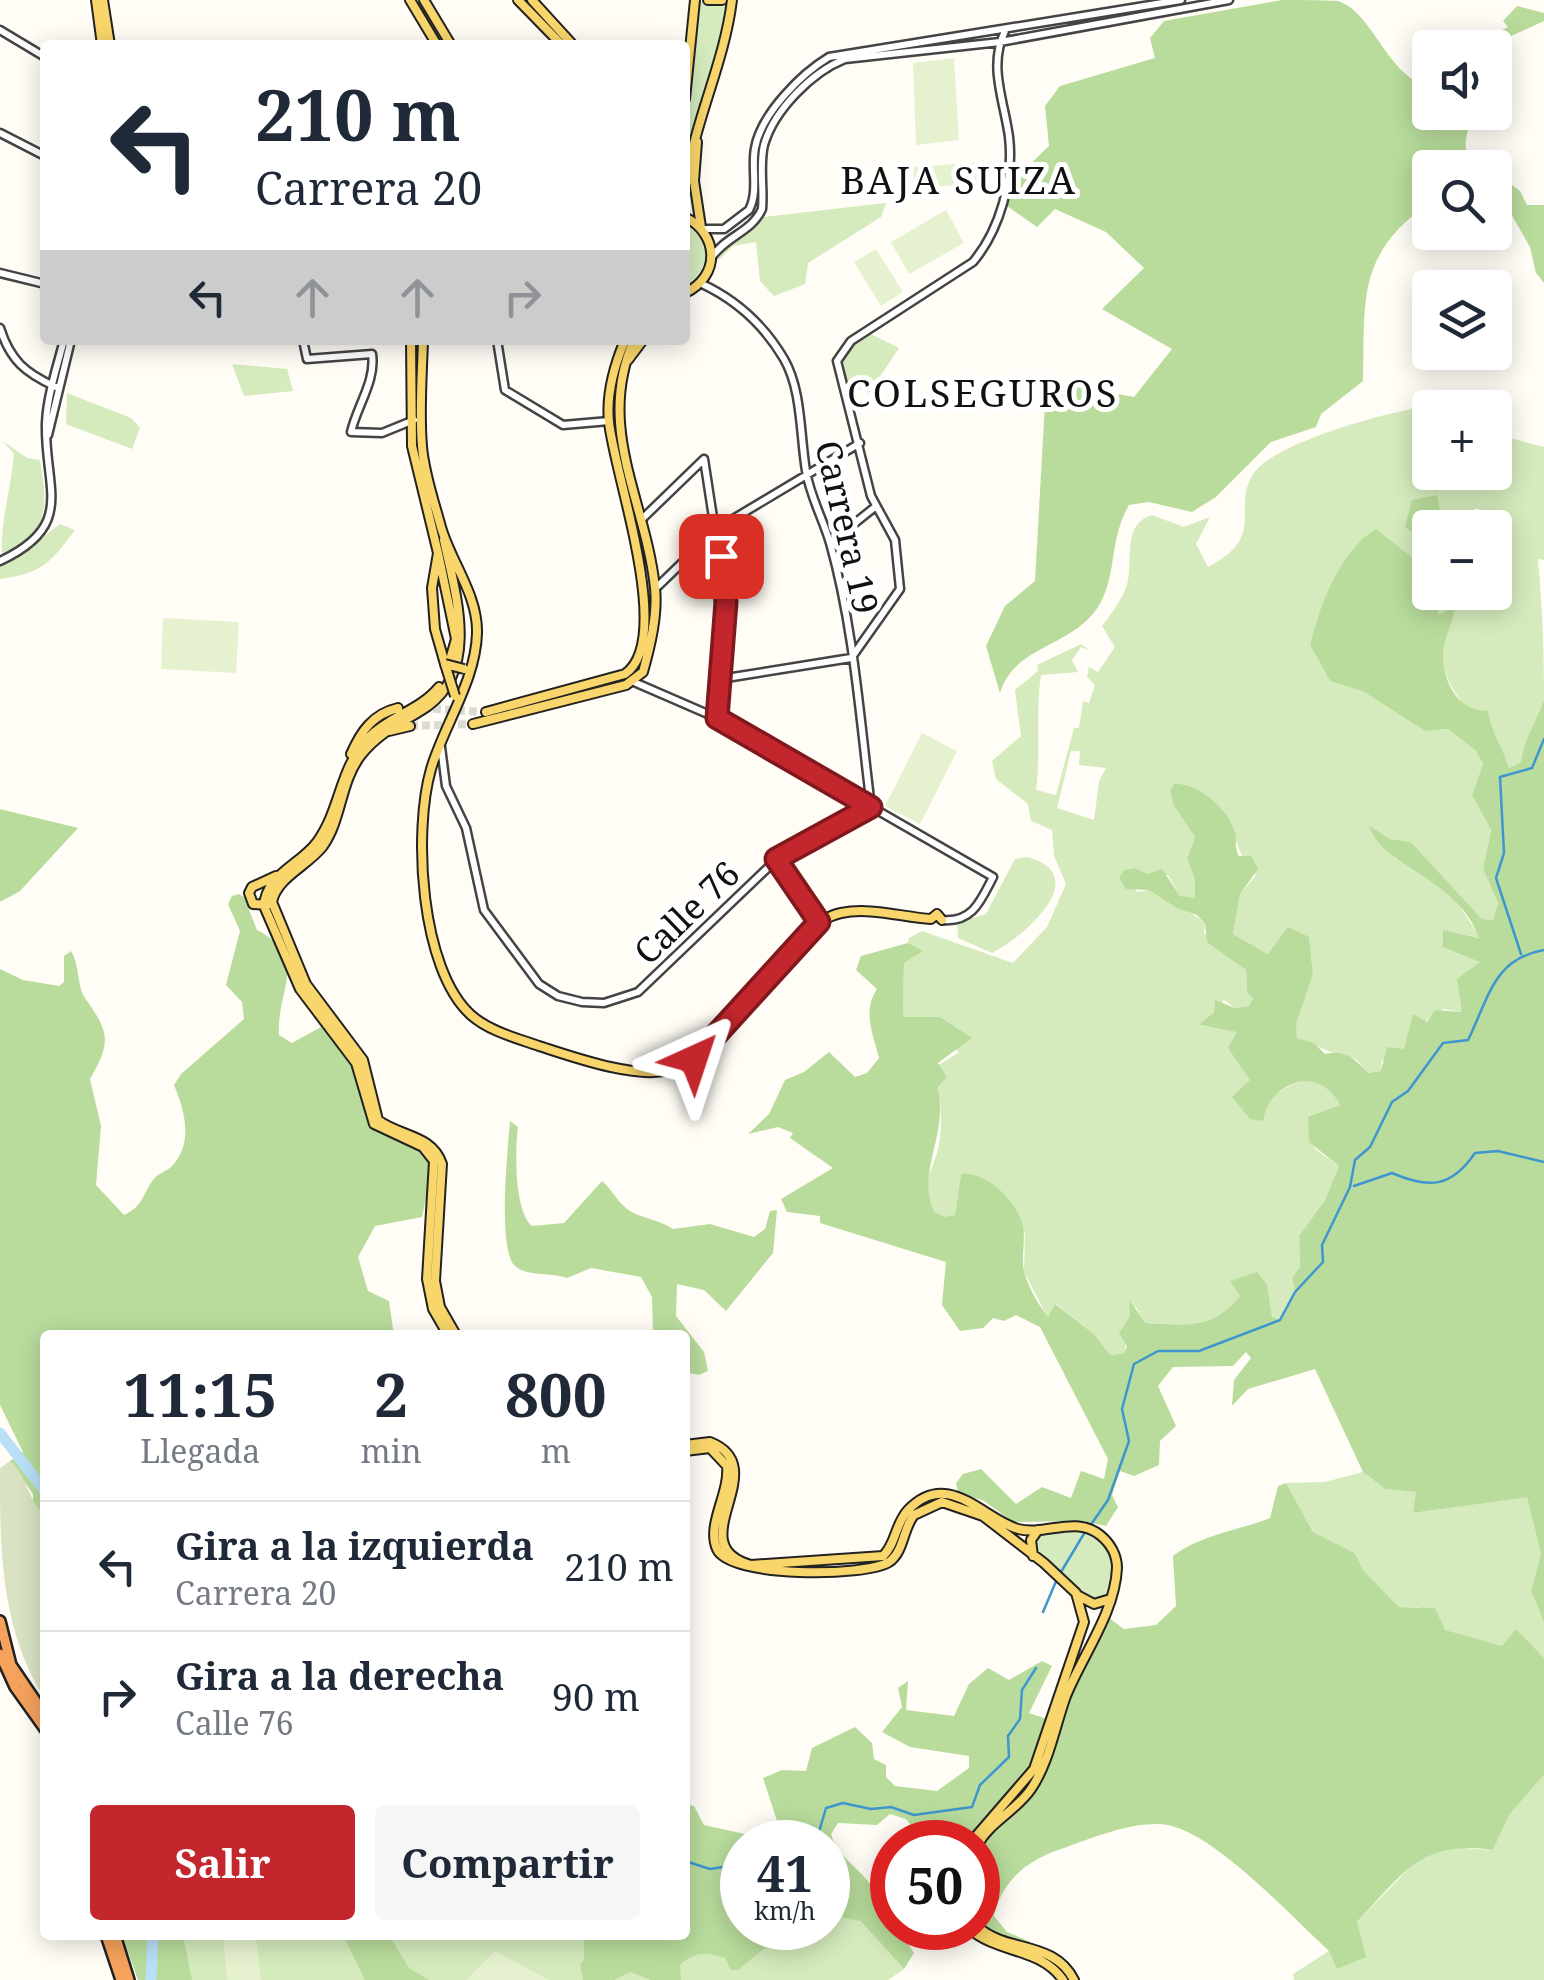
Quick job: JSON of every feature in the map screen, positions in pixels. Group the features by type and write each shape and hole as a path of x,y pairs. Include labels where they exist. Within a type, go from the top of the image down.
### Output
{"highway":[{"path":"0,1621 11,1665 40,1708"},
{"path":"0,1654 15,1687 40,1722"},
{"path":"108,1940 120,1980"},
{"path":"117,1940 129,1980"}],"main road":[{"path":"99,0 102,40"},
{"path":"99,0 109,40"},
{"path":"410,0 434,40"},
{"path":"424,0 448,40"},
{"path":"518,0 557,40"},
{"path":"532,0 568,40"},
{"path":"690,44 694,0"},
{"path":"708,0 722,0"},
{"path":"690,163 697,122 729,24 732,0"},
{"path":"690,289 703,281 712,257 702,228 694,181 697,122"},
{"path":"690,219 702,228"},
{"path":"348,763 382,724 426,701 443,681 456,639 414,462 412,345"},
{"path":"268,904 276,890 324,844 353,766 380,734 430,705 446,685 458,657 461,630 442,531 412,424 422,345"},
{"path":"486,712 633,668 646,604 609,421 620,345"},
{"path":"473,724 634,682 648,656 655,589 617,424 632,345"},
{"path":"626,363 639,345"},
{"path":"442,531 459,565 476,622 468,667 428,784 422,894 426,918 452,988 461,1005 488,1027 582,1059 662,1072 694,1059 819,922 854,911 931,919 936,926 942,920"},
{"path":"438,553 432,588 455,701"},
{"path":"445,662 468,667"},
{"path":"594,680 597,692"},
{"path":"576,685 578,698"},
{"path":"398,708 381,714 365,728 318,841 267,890 268,904 306,984 363,1060 378,1120 422,1140 439,1154 442,1164 435,1234 436,1295 450,1330"},
{"path":"380,734 410,726"},
{"path":"268,904 249,899 252,887 280,874"},
{"path":"690,1447 710,1442 725,1452 734,1484 721,1530 722,1545 732,1558 751,1565 883,1556 908,1510 940,1495 978,1504 1013,1528 1082,1526 1095,1531 1109,1544 1116,1559 1110,1598 1033,1786 998,1820"},
{"path":"690,1448 710,1448 727,1466 727,1491 714,1537 721,1556 738,1567 763,1571 880,1566 897,1554 914,1515 942,1502 974,1510 1094,1604 1110,1598"},
{"path":"1033,1556 1031,1540 1038,1530"},
{"path":"993,1820 1034,1769 1084,1634 1076,1593"},
{"path":"1000,1939 1050,1954 1074,1980"},
{"path":"1000,1947 1048,1963 1063,1980"}],"street":[{"path":"702,228 724,229 749,210 760,134 818,64 846,52 1005,31 1182,0"},
{"path":"712,257 728,238 758,219 766,140 787,106 822,69 844,60 1000,42 1229,0"},
{"path":"0,30 40,54"},
{"path":"720,679 851,658 900,588 895,540 875,507 837,361 851,341 973,262 983,250 1003,203 1009,150 996,65 1005,31"},
{"path":"0,133 40,153"},
{"path":"0,273 40,283"},
{"name":"Carrera 19","path":"703,281 750,317 785,361 806,475 830,543 851,658 871,807"},
{"path":"0,328 10,357 58,387"},
{"path":"2,559 33,542 48,523 54,494 48,436 67,345"},
{"path":"304,345 307,359 372,354 373,374 351,432 382,433 412,424"},
{"path":"498,345 505,390 563,425 609,421"},
{"path":"655,589 718,528 860,442"},
{"path":"641,520 704,459 718,528 726,602 717,718"},
{"path":"830,543 875,507"},
{"path":"634,682 717,718 993,877 972,913 942,920"},
{"name":"Calle 76","path":"441,746 446,786 466,828 480,898 525,970 558,996 604,1003 638,992 776,859 871,807"},
{"path":"776,859 819,922"}],"green space":[{"path":"697,0 716,5 729,0 690,149"},
{"path":"1282,0 1338,1 1361,17 1391,58 1412,78 1412,130 1468,130 1467,150 1412,150 1412,217 1389,241 1370,281 1363,381 1321,414 1316,427 1271,442 1216,497 1192,512 1149,502 1129,505 1118,531 1101,602 1077,629 1019,664 1000,693 986,646 1005,606 1035,581 1045,403 1077,387 1134,397 1172,349 1102,309 1144,268 1106,232 1055,209 1037,227 1007,206 1011,174 1022,172 1049,146 1045,106 1060,86 1155,58 1150,38 1164,21"},
{"path":"1517,6 1544,13 1544,21 1512,36 1512,30 1502,30 1508,27 1503,21"},
{"path":"954,58 959,140 916,145 913,63"},
{"path":"984,162 985,183 915,188 913,167"},
{"path":"1512,185 1527,205 1544,205 1544,283 1536,273 1530,247 1512,216"},
{"path":"886,203 881,217 808,263 805,284 774,296 760,281 756,242 733,246 717,262 727,248 763,217"},
{"path":"946,210 964,243 909,274 891,242"},
{"path":"690,225 701,237 705,254 690,282"},
{"path":"876,249 903,292 881,306 854,262"},
{"path":"869,333 899,348 869,393 848,384 841,361 852,345"},
{"path":"232,364 287,369 293,391 244,396"},
{"path":"67,393 131,418 140,428 132,449 66,424"},
{"path":"1412,409 1412,490 1512,490 1512,439 1544,447 1544,560 1538,559 1544,698 1521,762 1509,768 1493,738 1451,686 1443,649 1453,610 1512,610 1512,510 1412,510 1412,527 1405,527 1412,532 1412,557 1383,536 1345,562 1316,622 1310,645 1330,681 1364,692 1425,731 1448,729 1476,751 1483,764 1472,795 1491,829 1483,869 1498,903 1493,920 1482,919 1411,842 1390,839 1371,826 1396,859 1416,868 1456,900 1480,938 1443,930 1481,962 1462,996 1462,1012 1443,1009 1411,1032 1404,1049 1382,1061 1381,1071 1368,1073 1356,1059 1297,1038 1295,1024 1313,974 1309,937 1268,954 1233,934 1240,894 1256,875 1218,809 1174,806 1195,837 1187,859 1196,879 1195,899 1180,896 1168,875 1148,874 1134,868 1125,870 1137,892 1155,892 1201,920 1204,933 1246,970 1247,993 1253,998 1249,1006 1235,1008 1224,1000 1201,1026 1238,1031 1234,1041 1265,1105 1284,1089 1305,1082 1315,1082 1333,1094 1340,1105 1308,1118 1315,1149 1339,1166 1325,1200 1299,1236 1300,1267 1292,1279 1295,1292 1280,1320 1272,1318 1267,1284 1257,1273 1231,1281 1241,1296 1220,1315 1198,1323 1146,1323 1135,1306 1124,1353 1110,1355 1094,1334 1056,1304 1048,1318 1024,1272 1025,1233 961,1174 955,1215 945,1218 934,1212 928,1184 940,1135 937,1066 959,1052 903,1017 904,963 922,951 908,943 909,938 922,931 1013,963 1047,927 1066,884 1054,856 1052,830 1031,821 1028,804 996,779 992,761 1021,736 1015,690 1038,671 1037,665 1081,644 1089,650 1081,647 1072,660 1078,672 1041,675 1036,790 1056,795 1074,728 1079,728 1083,701 1089,703 1095,685 1087,677 1089,667 1098,672 1115,647 1102,626 1127,585 1130,545 1136,526 1152,515 1184,527 1210,517 1196,544 1208,567 1226,556 1243,534 1247,489 1264,463 1308,440","holes":["1071,751 1080,751 1079,765 1106,768 1099,781 1094,820 1057,808"]},
{"path":"3,441 27,458 40,460 44,504 38,527 30,537 2,554 14,454"},
{"path":"1437,495 1440,510 1412,510 1412,533 1405,527 1412,500"},
{"path":"60,524 75,530 51,559 26,574 0,579 0,566"},
{"path":"1376,529 1412,557 1412,610 1438,610 1438,615 1454,610 1443,650 1446,676 1461,701 1488,711 1509,768 1521,762 1544,699 1544,1622 1531,1591 1541,1554 1527,1497 1413,1513 1416,1492 1385,1489 1363,1472 1315,1369 1248,1389 1232,1406 1234,1380 1251,1358 1246,1352 1233,1366 1173,1367 1158,1386 1176,1426 1160,1441 1159,1465 1134,1476 1120,1471 1112,1495 1118,1507 1106,1526 1083,1521 1013,1522 984,1501 958,1492 956,1483 963,1474 981,1469 1016,1504 1042,1487 1071,1498 1081,1471 1104,1479 1108,1459 1040,1327 1016,1315 1004,1321 993,1318 983,1328 960,1331 942,1305 946,1262 820,1223 820,1216 787,1212 781,1199 833,1168 790,1138 793,1133 778,1127 748,1134 769,1114 785,1080 804,1072 829,1052 855,1077 867,1073 879,1058 869,1014 877,989 856,970 861,956 908,943 923,951 904,963 903,1017 940,1017 972,1038 938,1063 947,1077 938,1087 939,1123 928,1182 934,1212 945,1217 955,1215 961,1174 981,1177 1000,1190 1020,1218 1024,1269 1041,1307 1048,1317 1055,1304 1094,1334 1110,1355 1124,1353 1127,1346 1119,1333 1130,1316 1129,1300 1146,1323 1198,1323 1220,1315 1240,1296 1230,1281 1257,1272 1267,1284 1272,1317 1280,1320 1295,1292 1292,1278 1300,1267 1299,1236 1325,1200 1339,1166 1309,1142 1308,1117 1340,1105 1331,1092 1308,1081 1285,1088 1275,1096 1263,1121 1250,1119 1232,1097 1250,1080 1228,1048 1237,1032 1199,1025 1214,1012 1215,1000 1235,1008 1249,1006 1253,998 1247,993 1246,970 1207,942 1205,924 1197,915 1177,908 1149,890 1126,889 1119,878 1124,870 1135,868 1148,874 1162,869 1180,896 1195,898 1195,879 1187,859 1195,837 1174,806 1170,791 1174,784 1192,787 1226,815 1235,832 1239,856 1251,856 1258,869 1240,894 1233,934 1268,954 1288,927 1309,937 1313,974 1296,1024 1297,1038 1314,1043 1325,1054 1349,1056 1368,1073 1381,1071 1387,1047 1404,1049 1413,1014 1427,1022 1435,1010 1462,1012 1457,979 1480,962 1443,947 1443,930 1479,938 1469,917 1438,886 1387,851 1369,825 1390,839 1411,842 1482,919 1493,920 1498,903 1483,869 1491,830 1472,795 1483,764 1476,751 1448,729 1425,731 1364,692 1330,681 1310,645 1319,614 1342,564 1363,538"},
{"path":"163,618 239,622 236,673 161,669"},
{"path":"922,733 957,751 920,824 885,806"},
{"path":"0,809 78,828 20,891 0,902"},
{"path":"1027,857 1046,866 1055,877 1047,906 1021,934 992,953 958,938 957,923 986,914 1015,859"},
{"path":"232,896 244,897 257,930 283,952 287,963 279,1035 292,1043 321,1027 356,1063 366,1107 423,1147 434,1161 422,1217 375,1226 358,1257 368,1291 389,1301 394,1330 40,1330 40,1510 33,1505 33,1494 10,1461 23,1452 0,1405 0,969 23,980 59,986 64,982 64,956 71,951 82,993 105,1037 102,1055 90,1079 101,1126 96,1185 124,1215 138,1204 153,1180 171,1167 183,1148 184,1116 174,1085 181,1074 244,1019 242,1002 226,985 240,931 228,904"},
{"path":"510,1121 518,1127 519,1194 532,1226 564,1223 602,1181 630,1211 673,1229 710,1224 754,1237 765,1229 770,1211 777,1210 773,1253 726,1311 704,1290 677,1284 676,1316 687,1330 653,1330 652,1297 641,1277 591,1268 567,1278 526,1272 515,1266 506,1240"},
{"path":"690,1334 704,1352 708,1371 690,1373"},
{"path":"10,1461 40,1510 40,1690 11,1616 2,1558 0,1468"},
{"path":"1363,1472 1385,1489 1416,1492 1414,1513 1527,1496 1541,1554 1531,1591 1544,1622 1544,1658 1516,1630 1502,1647 1444,1630 1419,1607 1399,1607 1363,1570 1355,1553 1313,1532 1286,1483 1325,1482"},
{"path":"1286,1483 1313,1532 1355,1553 1363,1570 1399,1607 1435,1608 1445,1630 1502,1646 1516,1629 1544,1658 1544,1775 1509,1815 1493,1850 1447,1850 1414,1864 1401,1876 1357,1922 1366,1957 1337,1969 1329,1951 1272,1896 1224,1855 1178,1828 1158,1824 1121,1829 1049,1854 1018,1873 1000,1899 1000,1822 1022,1800 1055,1746 1066,1698 1105,1615 1124,1629 1156,1625 1176,1606 1173,1556 1208,1538 1270,1518 1278,1486"},
{"path":"1077,1528 1098,1541 1109,1556 1112,1575 1105,1598 1087,1598 1034,1551 1033,1540 1039,1533"},
{"path":"1042,1661 1052,1666 1029,1713 1050,1720 1026,1782 991,1820 907,1820 890,1814 883,1820 870,1820 870,1825 850,1824 850,1820 777,1820 763,1778 782,1770 806,1771 812,1748 855,1727 872,1743 874,1759 886,1765 886,1777 895,1786 937,1791 969,1768 969,1756 910,1747 882,1732 902,1707 898,1688 908,1681 906,1710 954,1716 969,1684 988,1668 1009,1680"},
{"path":"1544,1775 1544,1980 1294,1980 1293,1974 1329,1951 1420,1857 1450,1847 1493,1850 1509,1815"},
{"path":"690,1805 704,1825 720,1829 720,1950 763,1950 738,1970 731,1970 725,1958 701,1954 691,1957 680,1965 681,1980 651,1980 630,1972 614,1980 583,1980 580,1964 584,1960 584,1940 690,1940"},
{"path":"850,1862 870,1884 870,1932 860,1921 850,1919"},
{"path":"690,1867 720,1902 720,1950 850,1950 850,1911 870,1932 870,1950 886,1950 904,1969 888,1980 151,1980 153,1940 690,1940"},
{"path":"1000,1923 1007,1932 1031,1942 1010,1942 1000,1937"},
{"path":"124,1940 184,1940 192,1980 138,1980"},
{"path":"223,1940 257,1940 261,1980 227,1980"},
{"path":"345,1940 392,1940 409,1968 429,1980 365,1980"},
{"path":"887,1950 912,1950 904,1969"},
{"path":"495,1951 549,1980 466,1980"}],"waterway":[{"path":"1521,954 1496,878 1504,853 1500,777 1532,768 1544,739"},
{"path":"1090,1526 1108,1500 1129,1441 1122,1409 1134,1364 1158,1351 1199,1351 1280,1320 1295,1292 1323,1262 1322,1245 1350,1187 1355,1160 1370,1147 1392,1102 1408,1091 1443,1043 1468,1040 1503,971 1527,955 1544,950"},
{"path":"1354,1186 1392,1173 1417,1182 1438,1182 1457,1173 1475,1153 1498,1151 1544,1162"},
{"path":"0,1433 40,1485"},
{"path":"1061,1572 1085,1532"},
{"path":"1043,1612 1057,1579"},
{"path":"822,1820 826,1808 843,1803 871,1809 891,1807 914,1815 972,1807 980,1785 1009,1757 1008,1736 1020,1719 1022,1690 1036,1668"},
{"path":"690,1863 710,1869 720,1867"},
{"path":"151,1980 153,1940"}],"tunnel":[{"path":"421,708 486,712"},
{"path":"410,726 473,724"}],"district":[{"name":"BAJA SUIZA","path":"959,179"},
{"name":"COLSEGUROS","path":"983,392"}],"route":[{"path":"694,1059 819,922 776,859 871,807 717,718 726,602 721,556"}]}
